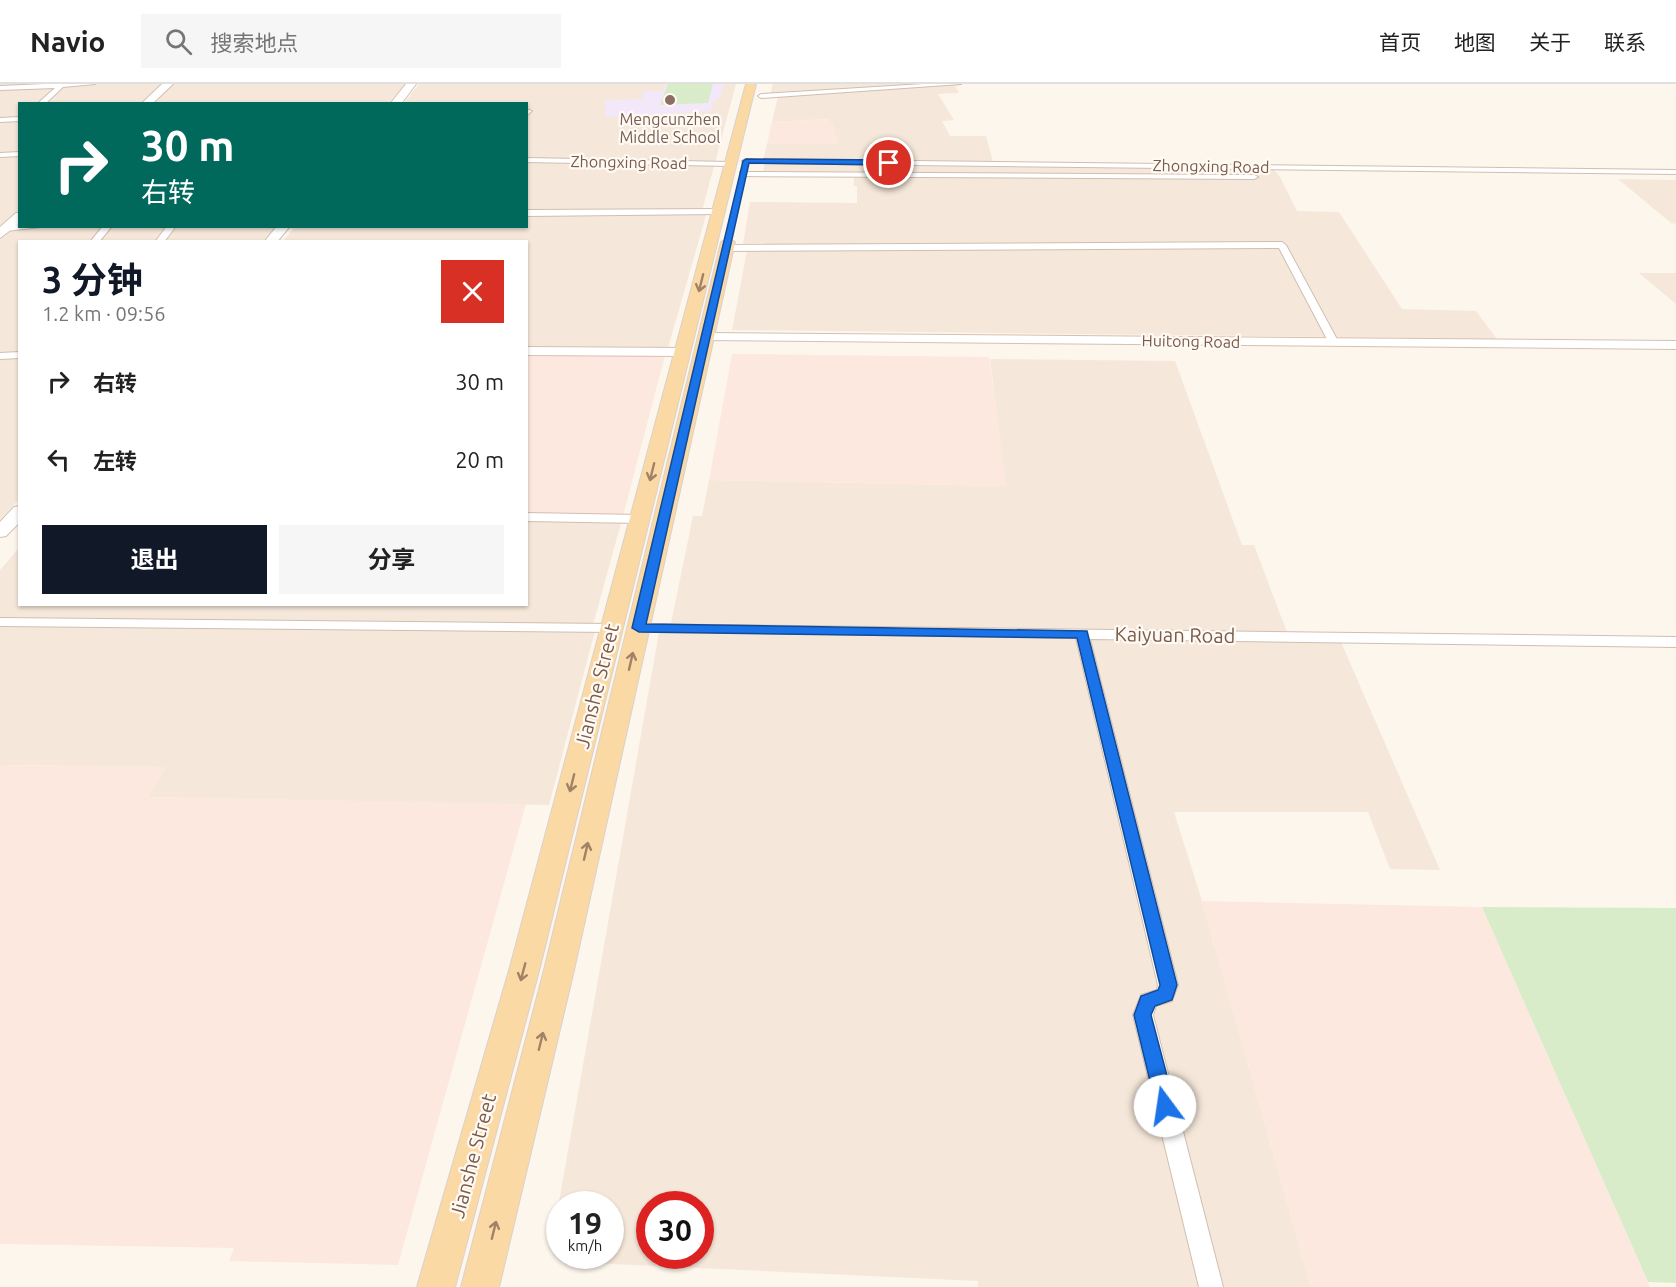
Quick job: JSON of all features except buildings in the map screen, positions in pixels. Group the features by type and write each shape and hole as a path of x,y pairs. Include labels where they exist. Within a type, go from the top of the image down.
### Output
{"main road":[{"name":"Jianshe Street","path":"480,1287 559,970 639,628 727,248 740,166 758,88"},
{"name":"Jianshe Street","path":"436,1287 525,968 719,211 740,166"}],"street":[{"path":"0,88 92,84"},
{"path":"148,102 168,84"},
{"path":"397,102 411,84"},
{"path":"758,88 958,84"},
{"path":"42,102 62,85"},
{"path":"0,120 18,119"},
{"path":"0,155 18,154"},
{"name":"Zhongxing Road","path":"528,160 740,166 1676,172"},
{"path":"740,166 1254,177"},
{"path":"528,213 719,211"},
{"path":"3,231 18,218"},
{"path":"3,231 28,228"},
{"path":"95,240 106,228"},
{"path":"161,240 170,228"},
{"path":"272,240 282,228"},
{"path":"727,248 1282,245 1334,343"},
{"name":"Huitong Road","path":"706,337 1676,345"},
{"path":"528,351 683,352"},
{"path":"0,356 18,355"},
{"path":"0,532 18,513"},
{"path":"528,517 640,519"},
{"path":"0,622 612,628"},
{"name":"Kaiyuan Road","path":"639,628 1676,642"},
{"path":"1082,634 1168,985 1165,995 1148,1001 1143,1015 1211,1287"}],"shaded area":[{"path":"0,84 165,84 144,102 18,102 18,154 0,154"},
{"path":"171,84 405,84 390,102 151,102"},
{"path":"419,84 736,84 702,211 707,212 668,348 528,347 528,240 284,240 294,228 528,228 528,102 405,102"},
{"name":"Mengcunzhen Middle School","path":"666,84 724,84 720,97 713,103 711,111 605,117 605,101 642,99 644,91 663,91"},
{"path":"773,84 965,84 955,86 959,93 938,94 954,120 942,121 950,136 986,136 993,162 763,160 767,144 838,144 828,119 772,122 778,96 770,95"},
{"path":"828,119 833,125 839,144 767,144 772,122"},
{"path":"18,155 18,214 0,232 0,156"},
{"path":"765,163 1272,167 1280,177 1297,211 1339,212 1402,309 1476,311 1497,339 732,330 748,245 743,244 750,202 857,203 857,186 854,186 854,175 762,175"},
{"path":"1618,179 1676,180 1676,224 1671,223"},
{"path":"11,228 275,228 263,240 18,240 18,353 0,354 0,238"},
{"path":"1639,273 1676,273 1676,304"},
{"path":"732,354 989,357 1006,486 709,480"},
{"path":"528,355 665,355 623,516 528,515"},
{"path":"0,358 18,358 18,500 0,520"},
{"path":"990,359 1175,361 1242,545 1254,545 1287,632 671,623 693,516 702,516 709,480 1005,486"},
{"path":"528,515 623,516 593,625 0,618 0,570 18,549 18,606 528,606"},
{"path":"0,625 595,631 549,805 147,797 165,767 0,765"},
{"path":"659,632 1341,642 1440,870 1390,869 1368,812 1174,812 1202,901 1311,1287 978,1287 978,1281 714,1269 714,1191 636,1191 636,1265 624,1265 624,1191 561,1191"},
{"path":"0,765 166,767 148,797 526,804 398,1265 229,1261 234,1248 0,1244"},
{"path":"1202,901 1482,907 1650,1287 1311,1287"}],"green space":[{"path":"668,84 713,84 708,103 660,105"},
{"path":"1482,907 1676,908 1676,1283 1648,1282"}],"place":[{"name":"Mengcunzhen Middle School","path":"670,100"}],"route":[{"path":"889,163 746,161 639,628 1082,634 1168,985 1165,995 1148,1001 1143,1015 1165,1106"}]}
